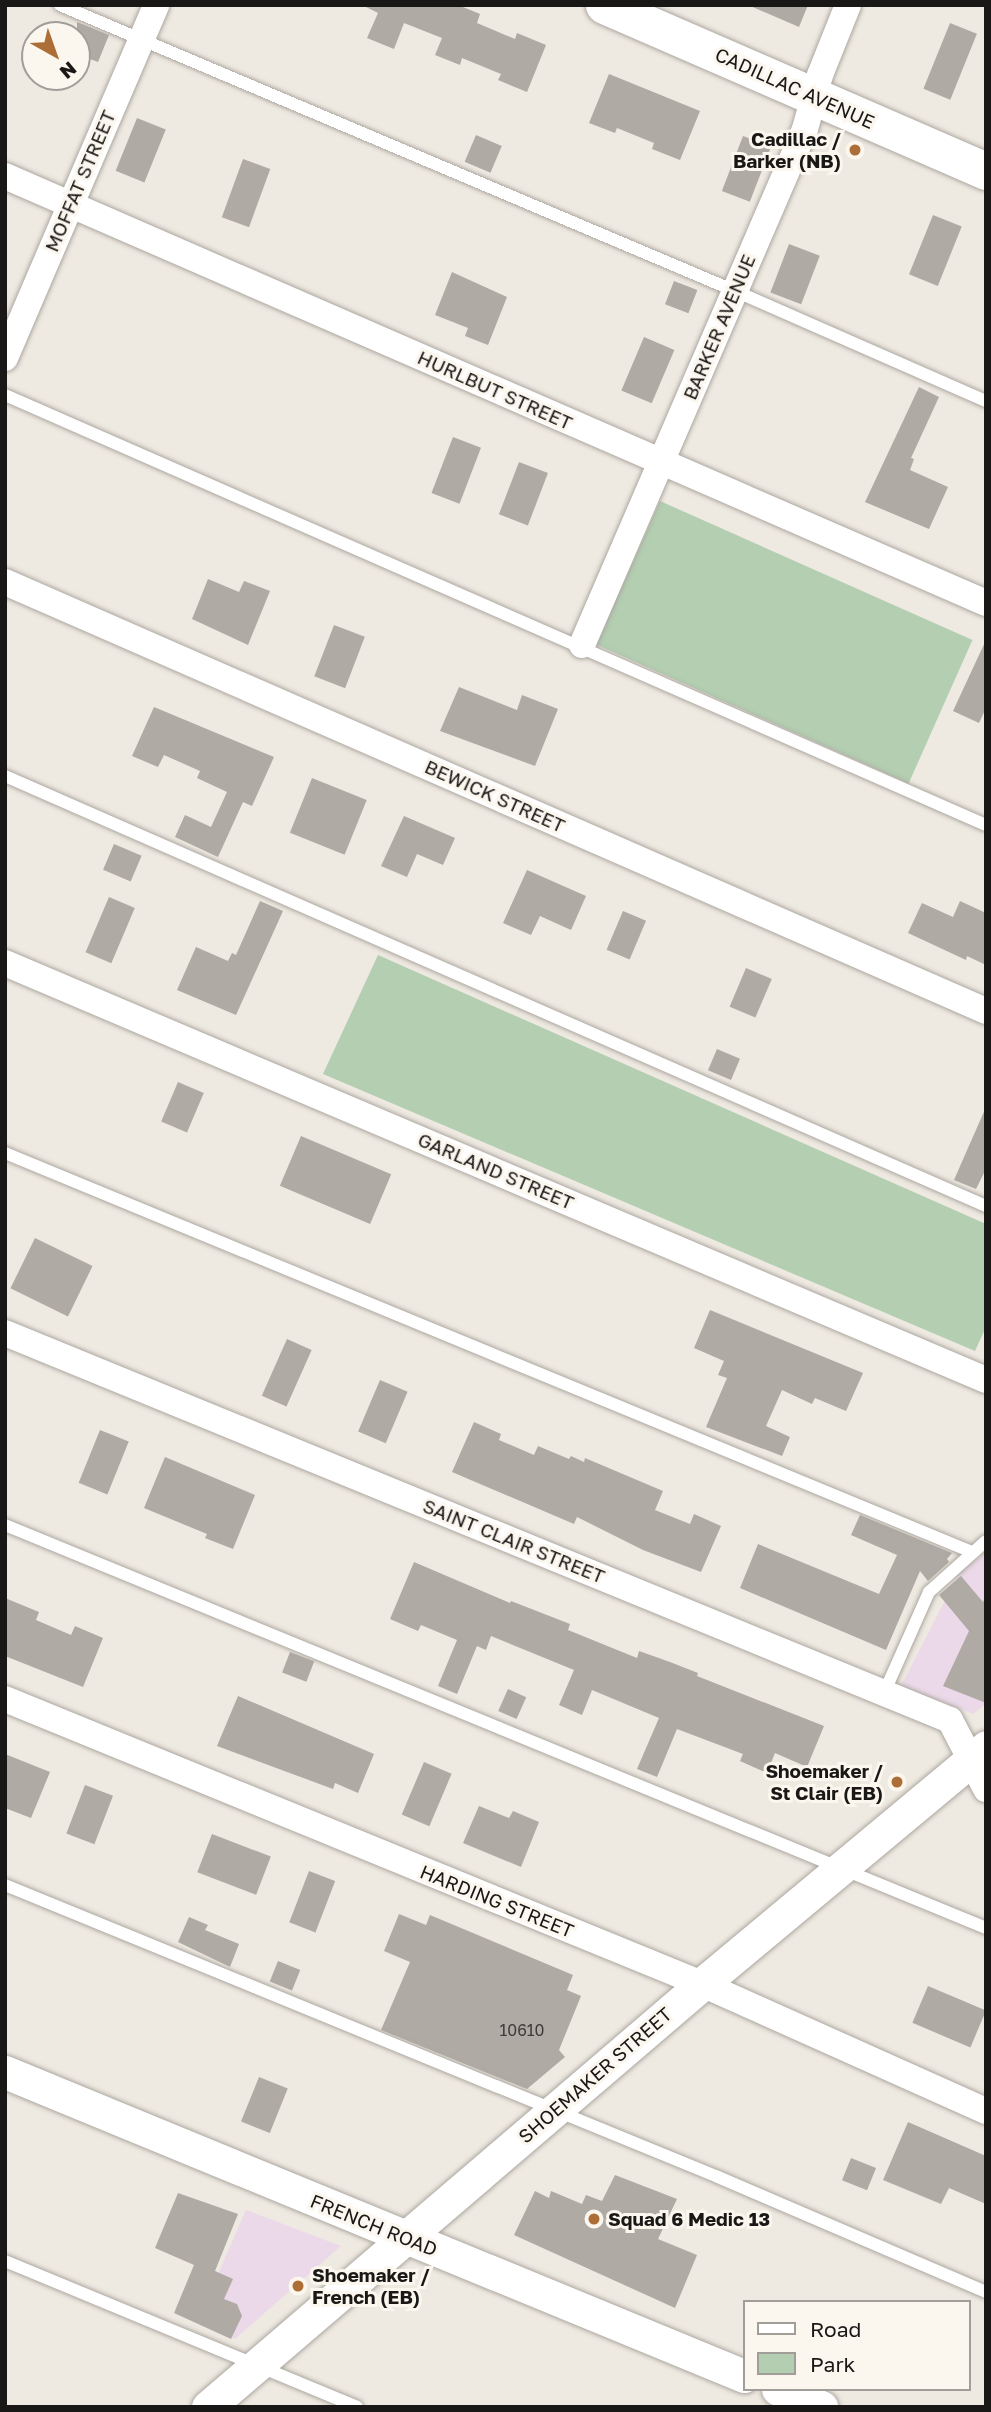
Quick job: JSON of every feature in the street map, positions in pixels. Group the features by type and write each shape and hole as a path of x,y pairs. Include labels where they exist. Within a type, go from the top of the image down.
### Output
{"main road":[{"name":"CADILLAC AVENUE","path":"604,5 986,171"}],"street":[{"name":"MOFFAT STREET","path":"5,358 156,5"},
{"name":"BARKER AVENUE","path":"582,645 804,129 813,96 848,5"},
{"name":"HURLBUT STREET","path":"5,176 986,603"},
{"name":"BEWICK STREET","path":"5,582 986,1011"},
{"name":"GARLAND STREET","path":"5,963 986,1380"},
{"name":"SAINT CLAIR STREET","path":"5,1333 950,1720 981,1765"},
{"name":"HARDING STREET","path":"5,1699 702,1984 986,2110"},
{"name":"SHOEMAKER STREET","path":"208,2407 840,1869 981,1765"},
{"name":"FRENCH ROAD","path":"5,2072 743,2376"},
{"path":"783,2391 821,2407"}],"lane":[{"path":"60,5 735,291 986,401"},
{"path":"5,395 582,645 986,825"},
{"path":"5,776 986,1206"},
{"path":"5,1153 972,1552"},
{"path":"5,1525 986,1928"},
{"path":"884,1693 929,1592 986,1541"},
{"path":"5,1885 552,2112 718,2177 986,2292"},
{"path":"5,2261 357,2407"}],"shaded area":[{"path":"986,1552 986,1704 973,1714 901,1686 959,1573"},
{"path":"246,2210 341,2246 235,2339 197,2322"}],"green space":[{"path":"660,501 972,640 909,784 596,644"},
{"path":"378,955 986,1224 986,1327 975,1351 323,1074"}],"building":[{"path":"362,5 458,5 480,14 477,23 515,39 517,33 546,45 527,92 498,80 501,74 462,58 460,65 435,55 442,38 404,23 394,49 367,38 378,13"},
{"path":"748,5 808,5 799,27"},
{"path":"950,23 977,34 950,100 923,89"},
{"path":"91,28 109,35 98,62 91,59"},
{"path":"609,74 700,111 680,160 652,149 654,143 617,128 615,133 589,123"},
{"path":"137,118 166,130 144,182 116,171"},
{"path":"476,135 502,146 490,173 465,162"},
{"path":"743,136 771,147 750,202 722,191"},
{"path":"243,159 270,169 249,227 222,217"},
{"path":"933,215 962,227 938,286 909,274"},
{"path":"789,244 820,256 801,304 770,293"},
{"path":"452,272 507,297 488,345 465,336 468,328 435,315"},
{"path":"674,281 697,290 688,313 665,304"},
{"path":"644,337 674,350 652,403 621,390"},
{"path":"919,387 939,397 911,458 914,459 910,470 948,487 929,529 865,502"},
{"path":"453,437 481,448 460,504 431,493"},
{"path":"519,462 548,473 528,525 499,514"},
{"path":"208,579 239,592 244,581 270,591 248,645 192,619"},
{"path":"334,625 365,637 345,688 314,676"},
{"path":"986,640 986,708 979,723 953,711"},
{"path":"459,687 517,710 522,695 558,709 535,766 440,731"},
{"path":"154,707 274,757 252,806 243,802 218,857 175,837 185,815 211,827 227,792 197,778 200,771 164,755 158,767 132,756"},
{"path":"312,778 367,800 345,855 290,833"},
{"path":"404,816 455,838 443,865 417,854 407,877 381,866"},
{"path":"114,844 142,856 131,881 103,870"},
{"path":"527,870 586,896 571,930 540,916 531,935 503,923"},
{"path":"109,897 135,908 111,963 86,952"},
{"path":"260,901 283,911 236,1015 177,990 196,947 228,961 232,953 236,955"},
{"path":"960,901 986,913 986,965 967,956 966,960 908,933 922,903 953,917"},
{"path":"623,911 646,921 630,959 607,950"},
{"path":"746,968 772,979 755,1018 730,1007"},
{"path":"717,1049 740,1059 731,1080 708,1070"},
{"path":"178,1082 204,1093 187,1133 161,1122"},
{"path":"986,1107 986,1169 976,1189 954,1180"},
{"path":"301,1136 391,1174 370,1224 280,1186"},
{"path":"35,1238 93,1266 68,1316 10,1288"},
{"path":"710,1310 863,1373 846,1411 815,1398 812,1404 782,1390 766,1426 790,1437 782,1456 706,1427 727,1378 718,1375 724,1361 694,1348"},
{"path":"287,1339 312,1350 286,1407 262,1396"},
{"path":"380,1380 408,1392 386,1443 358,1432"},
{"path":"474,1422 501,1434 499,1440 534,1455 538,1446 569,1459 571,1456 584,1462 585,1458 663,1491 655,1510 690,1524 694,1514 721,1526 701,1572 643,1550 577,1517 574,1524 452,1472"},
{"path":"100,1430 129,1442 107,1494 79,1483"},
{"path":"165,1457 255,1495 233,1549 205,1538 207,1534 144,1508"},
{"path":"860,1515 952,1553 947,1559 949,1562 928,1581 920,1571 886,1650 740,1588 758,1544 879,1594 897,1555 851,1535"},
{"path":"414,1562 510,1603 511,1601 570,1624 568,1630 637,1658 639,1651 670,1662 698,1673 697,1676 824,1726 807,1767 775,1753 767,1773 740,1761 743,1754 677,1729 657,1777 637,1769 659,1718 592,1690 582,1715 559,1705 574,1670 491,1636 486,1650 477,1646 457,1694 438,1686 457,1640 421,1625 418,1631 390,1619"},
{"path":"961,1576 983,1602 986,1595 986,1703 943,1686 969,1631 939,1595"},
{"path":"5,1598 39,1612 36,1620 71,1635 75,1626 103,1638 83,1687 5,1656"},
{"path":"290,1652 314,1661 306,1682 282,1673"},
{"path":"508,1689 526,1697 517,1719 498,1711"},
{"path":"238,1696 374,1754 358,1793 335,1783 333,1789 217,1746"},
{"path":"5,1754 50,1772 31,1818 5,1808"},
{"path":"424,1762 452,1774 429,1826 402,1814"},
{"path":"85,1785 113,1796 94,1844 66,1834"},
{"path":"479,1806 509,1818 513,1811 539,1822 521,1867 463,1843"},
{"path":"212,1834 271,1857 256,1895 197,1872"},
{"path":"309,1871 335,1881 315,1932 289,1922"},
{"path":"399,1914 426,1925 430,1915 573,1975 567,1990 581,1996 559,2050 565,2057 527,2089 381,2030 410,1962 384,1951"},
{"path":"189,1917 208,1925 205,1930 239,1944 230,1967 178,1942"},
{"path":"278,1961 300,1970 292,1990 270,1981"},
{"path":"928,1986 986,2011 970,2047 912,2023"},
{"path":"259,2077 288,2089 270,2133 241,2122"},
{"path":"908,2122 986,2156 986,2204 949,2188 941,2204 883,2180"},
{"path":"851,2158 876,2168 867,2190 842,2180"},
{"name":"Squad 6 Medic 13","path":"615,2175 677,2199 658,2239 697,2255 675,2308 514,2235 535,2191 549,2198 551,2191 582,2204 586,2195 602,2201"},
{"path":"178,2193 238,2214 215,2271 233,2279 224,2299 237,2304 242,2316 231,2339 174,2313 194,2265 155,2248"}],"place":[{"name":"Cadillac / Barker (NB)","path":"855,150"},
{"name":"Shoemaker / St Clair (EB)","path":"897,1782"},
{"name":"Squad 6 Medic 13","path":"594,2219"},
{"name":"Shoemaker / French (EB)","path":"298,2286"}]}
